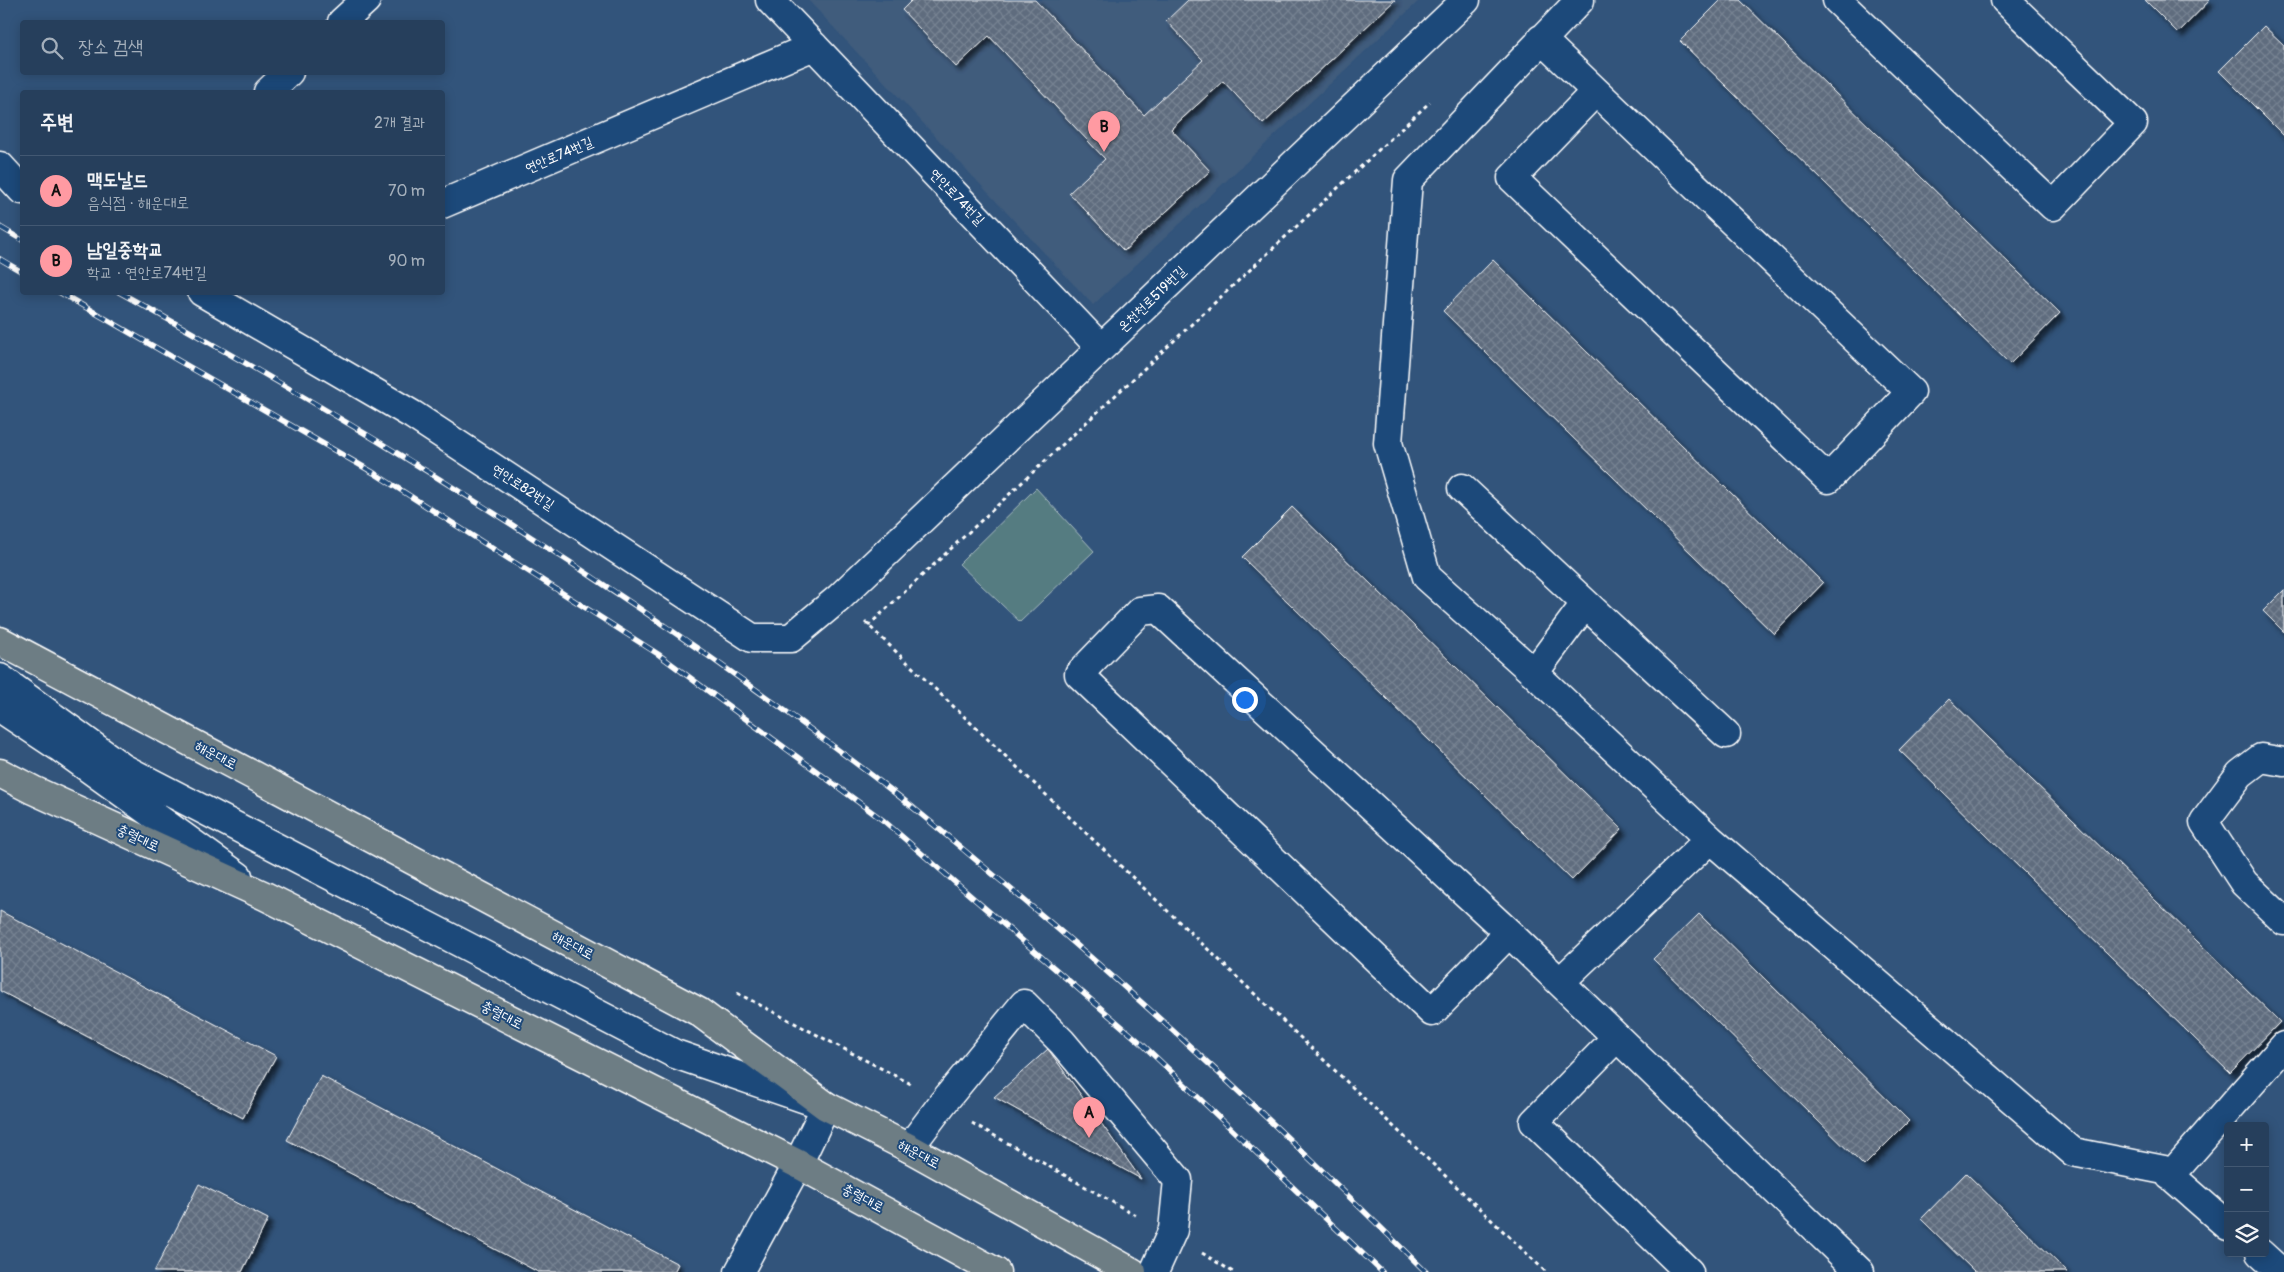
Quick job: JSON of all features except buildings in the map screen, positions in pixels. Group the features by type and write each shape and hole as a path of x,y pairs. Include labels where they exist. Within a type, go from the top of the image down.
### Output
{"main road":[{"name":"해운대로","path":"0,641 699,1012 826,1106 909,1148 1132,1272"},
{"name":"충렬대로","path":"0,773 33,790 265,896 798,1164 996,1272"}],"street":[{"path":"344,20 366,0"},
{"name":"연안로74번길","path":"770,0 1101,348"},
{"name":"온천천로519번길","path":"839,598 1466,0"},
{"path":"1580,0 1408,180 1388,442 1427,578 1534,673 1710,839 2073,1152 2164,1170 2224,1223"},
{"path":"1837,0 2053,206 2133,123 2005,0"},
{"path":"1541,39 1594,92 1911,392 1828,479 1512,178 1594,92"},
{"name":"연안로74번길","path":"445,203 814,46"},
{"path":"270,90 286,75"},
{"path":"0,166 20,188"},
{"name":"연안로82번길","path":"218,295 413,415 752,638 791,638 839,598"},
{"path":"1462,488 1726,734 1585,604 1534,673"},
{"path":"1508,933 1432,1012 1079,674 1140,611 1158,609 1560,981 1616,1038 1860,1272"},
{"path":"0,678 123,768 149,782 675,1054 826,1106 798,1164 739,1272"},
{"path":"0,708 60,747 265,896"},
{"path":"2284,762 2261,758 2240,774 2204,822 2244,883 2284,921"},
{"path":"1560,981 1710,839"},
{"path":"909,1148 942,1104 1024,1004 1062,1042 1178,1180 1173,1230 1154,1272"},
{"path":"1616,1038 1534,1122 1690,1272"},
{"path":"2170,1176 2284,1046"},
{"path":"2264,1257 2281,1272"}],"path":[{"path":"868,626 1437,95"},
{"path":"839,598 1546,1272"},
{"path":"964,1118 1144,1220"},
{"path":"1199,1251 1233,1272"}],"shaded area":[{"path":"808,0 1420,0 1093,305"}],"green space":[{"path":"1036,488 1094,551 1020,622 959,564"}],"railway":[{"path":"0,227 20,239"},
{"path":"0,259 20,271"},
{"path":"64,295 374,473 658,654 884,821 1141,1043 1382,1272"},
{"path":"124,295 321,407 519,529 617,593 807,727 900,797 1102,967 1266,1117 1426,1272"}],"place":[{"name":"남일중학교","path":"1104,152"},
{"name":"맥도날드","path":"1089,1138"}]}
